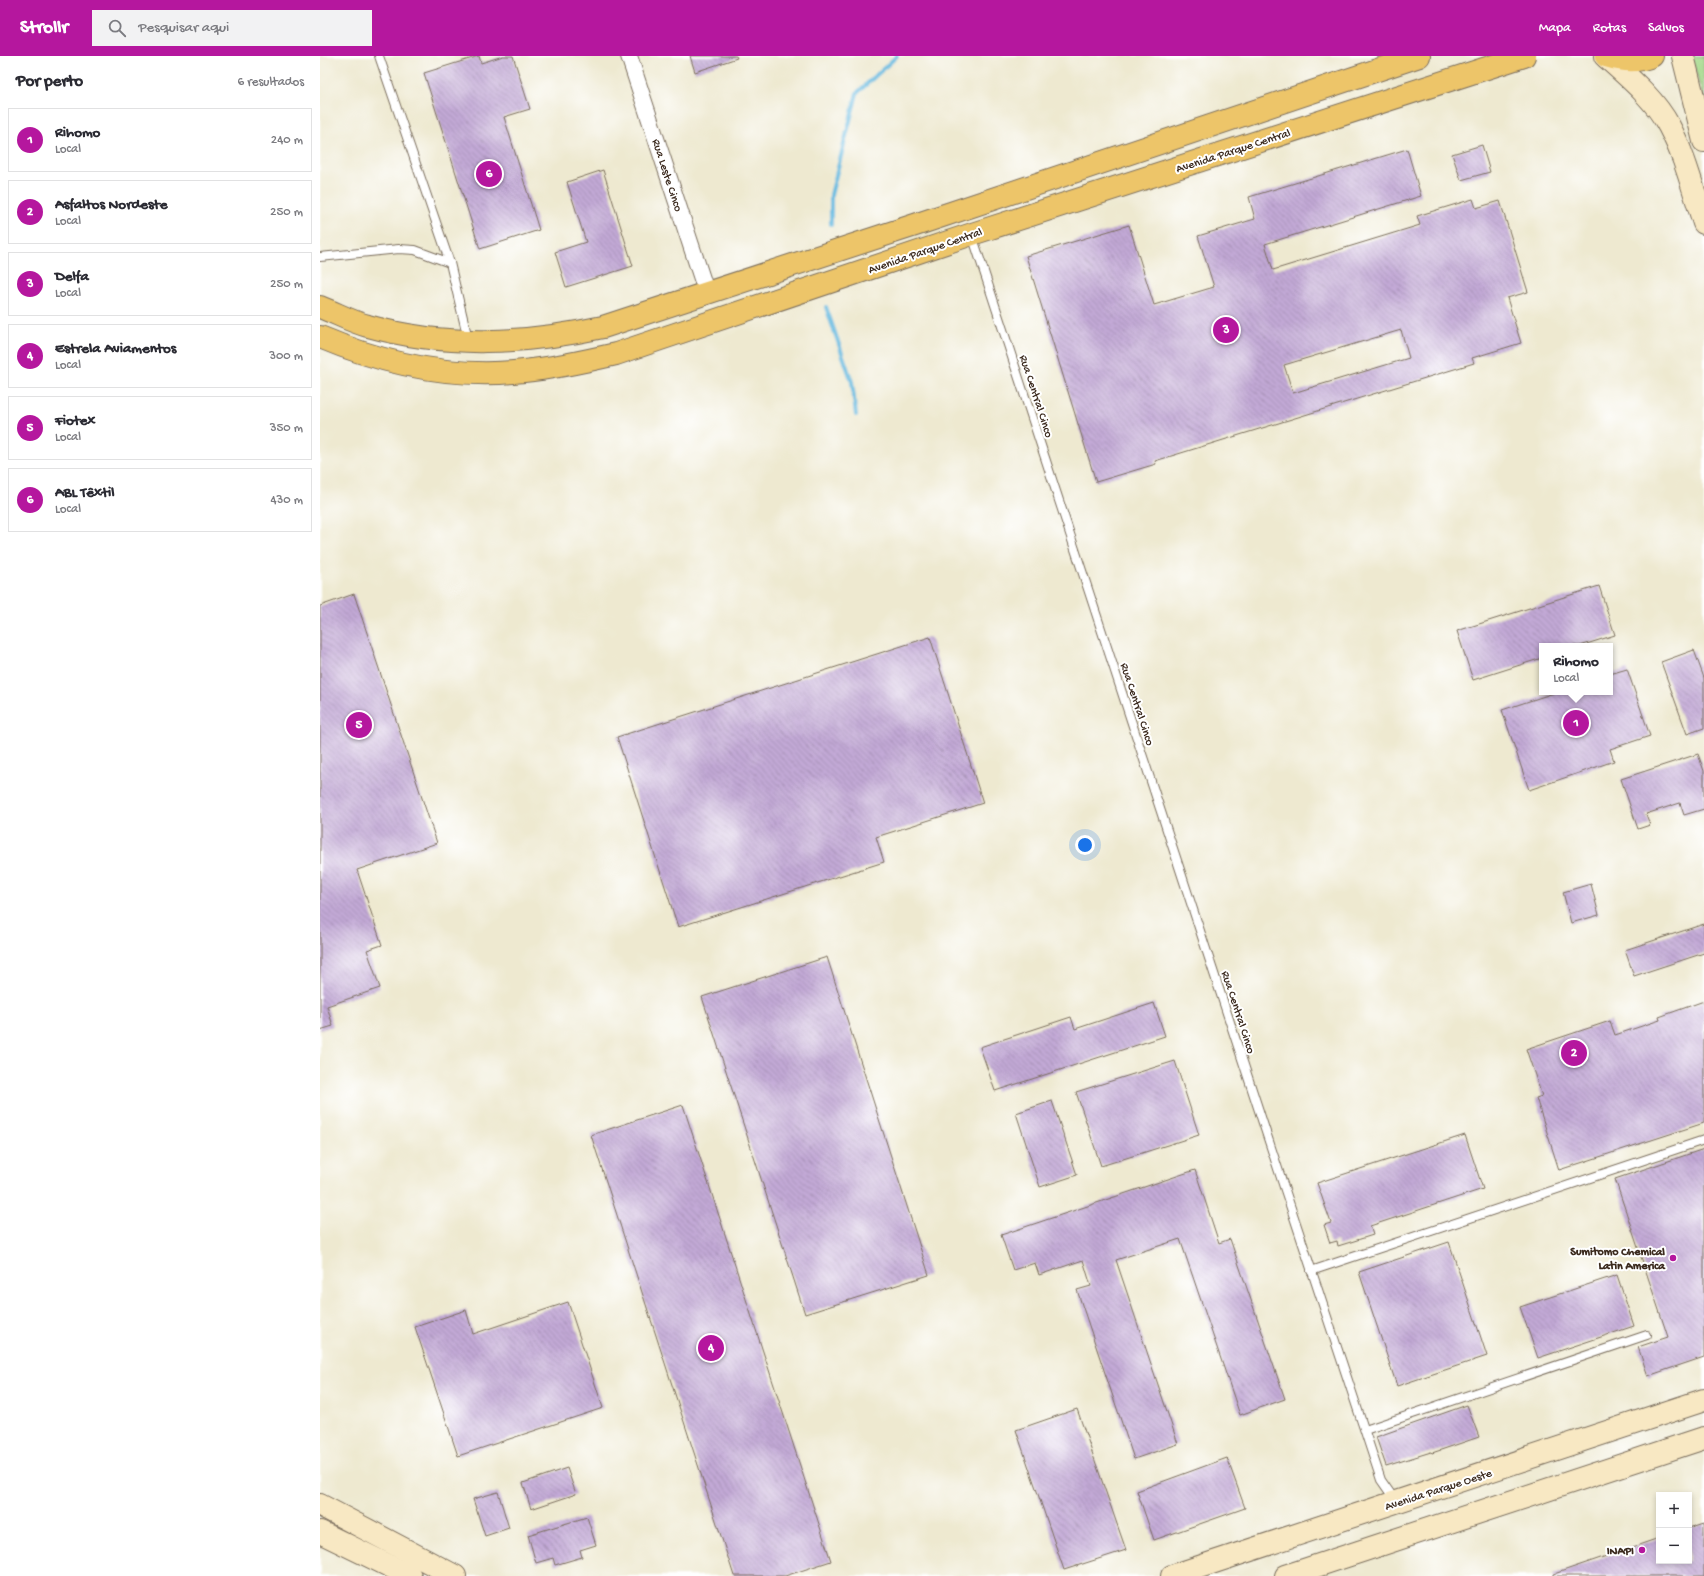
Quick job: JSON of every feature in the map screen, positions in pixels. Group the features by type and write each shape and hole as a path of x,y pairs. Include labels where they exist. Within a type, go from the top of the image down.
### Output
{"main road":[{"path":"320,307 366,326 428,339 469,342 531,340 603,327 707,294 1419,56"},
{"name":"Avenida Parque Central","path":"320,337 350,350 399,364 444,371 498,373 561,366 616,354 972,234 1524,56"},
{"path":"1606,56 1620,60 1635,61 1652,56"}],"street":[{"name":"Rua Leste Cinco","path":"629,56 707,294"},
{"path":"1606,56 1636,83 1668,125 1681,153 1704,223"},
{"path":"1682,56 1704,141"},
{"name":"Avenida Parque Oeste","path":"1172,1576 1704,1400"},
{"path":"1286,1576 1704,1438"},
{"path":"320,1506 455,1576"},
{"path":"320,1532 410,1576"}],"lane":[{"path":"379,56 450,263 469,342"},
{"name":"Rua Central Cinco","path":"972,234 1311,1271 1381,1480 1396,1502"},
{"path":"320,257 399,249 415,250 450,263"},
{"path":"1311,1271 1704,1140"},
{"path":"1365,1430 1647,1334"}],"green space":[{"path":"1691,56 1704,56 1704,101"}],"building":[{"path":"479,56 481,63 503,56 513,56 530,109 504,117 539,230 480,249 424,73"},
{"path":"690,56 736,56 737,58 695,72"},
{"path":"1482,145 1490,172 1461,180 1452,154"},
{"path":"1407,149 1421,196 1265,244 1273,270 1420,225 1417,216 1473,199 1476,208 1500,201 1528,292 1507,298 1521,343 1472,358 1474,363 1155,461 1156,464 1096,482 1026,256 1129,225 1154,305 1214,287 1198,236 1255,219 1249,197","holes":["1401,330 1409,358 1293,393 1284,365"]},
{"path":"603,170 633,266 566,287 555,252 586,242 567,182"},
{"path":"1599,586 1615,635 1590,643 1539,643 1539,659 1473,680 1457,631"},
{"path":"354,594 437,843 357,870 382,945 367,950 380,988 327,1006 333,1026 320,1030 320,606"},
{"path":"930,637 983,803 876,837 884,862 678,927 617,737"},
{"path":"1694,650 1704,678 1704,728 1687,734 1661,662"},
{"path":"1627,669 1650,736 1610,749 1614,761 1529,790 1502,710 1548,695 1613,695 1613,673"},
{"path":"1698,754 1704,771 1704,809 1684,815 1680,803 1646,814 1650,825 1638,829 1621,779"},
{"path":"1591,884 1599,915 1571,923 1563,892"},
{"path":"1704,924 1704,953 1634,976 1625,950"},
{"path":"827,957 929,1275 805,1314 702,997"},
{"path":"1704,1001 1704,1123 1559,1170 1536,1098 1542,1096 1526,1049 1610,1021 1615,1035 1660,1020 1659,1017"},
{"path":"1154,1003 1165,1036 995,1091 980,1047 1071,1017 1075,1029"},
{"path":"1175,1061 1199,1135 1101,1166 1076,1092"},
{"path":"1052,1101 1077,1175 1040,1187 1016,1113"},
{"path":"683,1105 831,1561 785,1576 734,1576 591,1135"},
{"path":"1465,1135 1483,1189 1370,1226 1373,1235 1338,1246 1337,1241 1330,1243 1324,1225 1331,1223 1317,1183"},
{"name":"Sumitomo Chemical Latin America","path":"1704,1149 1704,1357 1648,1376 1638,1347 1668,1337 1615,1179"},
{"path":"1195,1170 1219,1243 1230,1239 1285,1399 1240,1415 1180,1239 1116,1260 1178,1444 1134,1459 1077,1290 1091,1286 1083,1260 1039,1275 1035,1263 1013,1270 1001,1235"},
{"path":"1449,1242 1487,1356 1397,1386 1359,1272"},
{"path":"1617,1275 1634,1326 1538,1358 1520,1307"},
{"path":"568,1302 603,1408 458,1456 415,1327 466,1310 473,1334"},
{"path":"1467,1405 1479,1437 1432,1453 1431,1452 1386,1466 1376,1437"},
{"path":"1077,1409 1126,1550 1064,1570 1016,1430"},
{"path":"1227,1458 1245,1508 1154,1540 1137,1491"},
{"path":"567,1468 576,1494 531,1509 523,1483"},
{"path":"498,1492 509,1528 485,1536 473,1499"},
{"path":"587,1517 596,1545 580,1550 582,1557 555,1565 553,1558 536,1563 528,1535"},
{"name":"INAPI","path":"1704,1523 1704,1576 1554,1576 1554,1574 1656,1539 1656,1564 1692,1564 1692,1527"}],"waterway":[{"path":"831,224 831,195 857,93 897,56"},
{"path":"826,307 852,382 856,415"}],"place":[{"name":"ABL Têxtil","path":"489,174"},
{"name":"Delfa","path":"1226,330"},
{"name":"Rihomo","path":"1576,723"},
{"name":"Fiotex","path":"359,725"},
{"name":"Asfaltos Nordeste","path":"1574,1053"},
{"name":"Sumitomo Chemical Latin America","path":"1673,1258"},
{"name":"Estrela Aviamentos","path":"711,1348"},
{"name":"INAPI","path":"1642,1550"}]}
